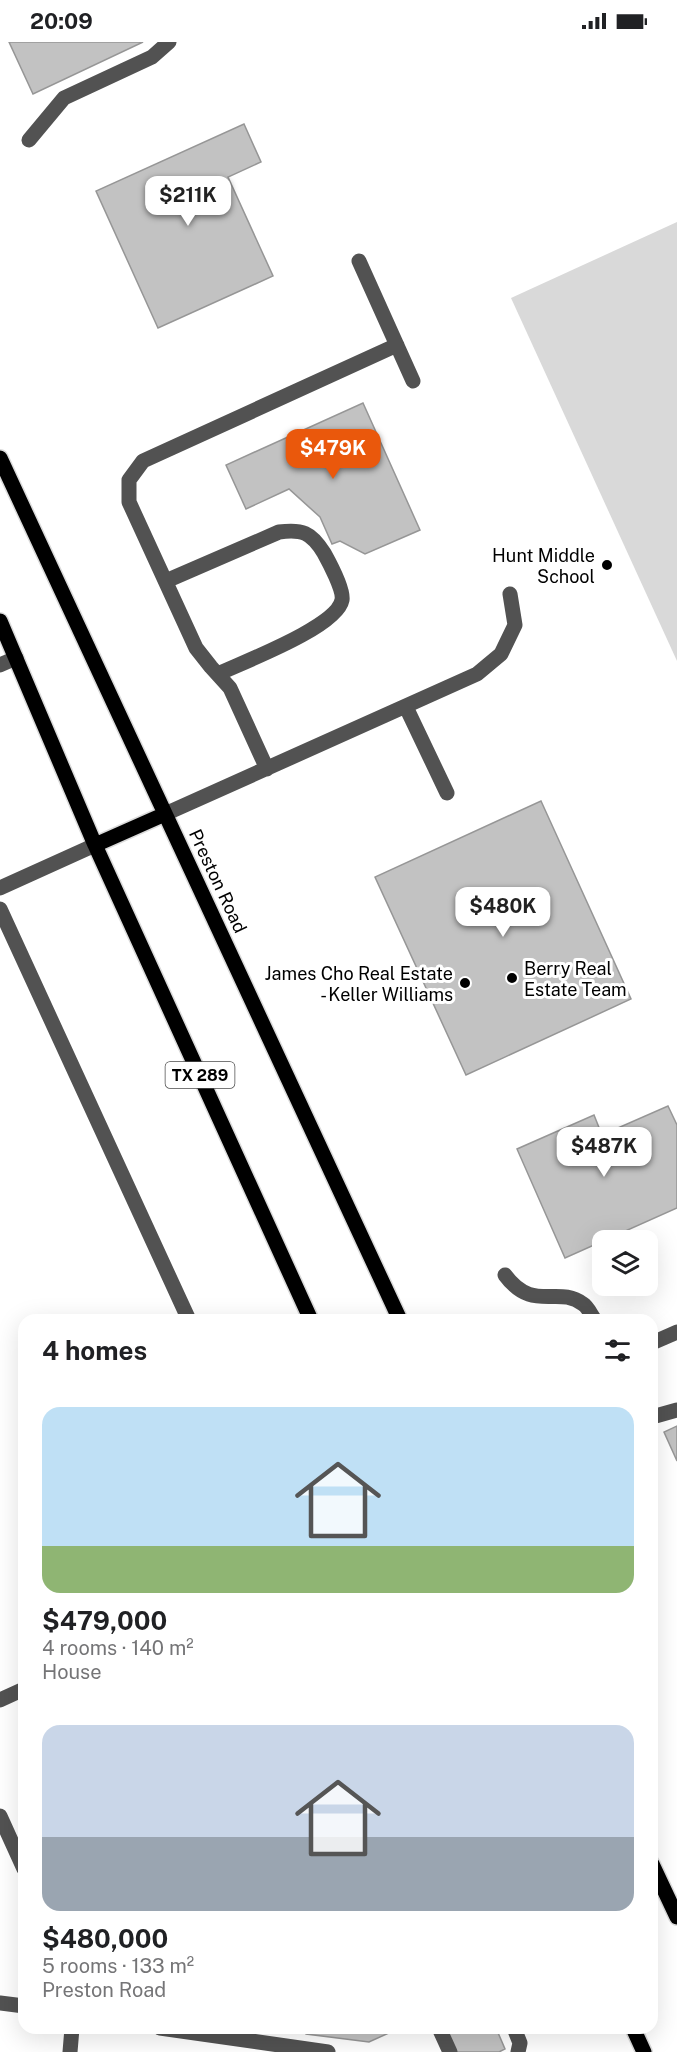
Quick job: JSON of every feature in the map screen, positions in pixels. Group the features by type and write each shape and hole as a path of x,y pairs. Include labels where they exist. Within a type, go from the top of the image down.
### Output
{"main road":[{"name":"Preston Road","path":"0,458 397,1314"},
{"name":"TX 289","path":"0,621 95,845 308,1314"},
{"path":"95,845 165,814"},
{"path":"658,1877 677,1917"},
{"path":"633,2034 633,2052"},
{"path":"636,2034 644,2052"}],"lane":[{"path":"29,140 63,98 152,57 169,42"},
{"path":"359,261 413,381"},
{"path":"267,769 230,688 196,648 129,502 129,480 143,462 397,345"},
{"path":"166,581 279,532 296,530 308,534 318,544 327,559 342,594 342,602 335,613 314,629 218,674"},
{"path":"165,814 477,674 501,654 515,626 510,594"},
{"path":"0,665 16,658"},
{"path":"406,707 447,793"},
{"path":"0,888 95,845"},
{"path":"0,909 186,1314"},
{"path":"505,1275 513,1285 526,1294 567,1298 584,1304 591,1314"},
{"path":"658,1340 677,1332"},
{"path":"658,1415 677,1410"},
{"path":"0,1700 18,1692"},
{"path":"0,1816 18,1856"},
{"path":"0,2003 18,2005"},
{"path":"70,2052 72,2034"},
{"path":"202,2034 328,2052"},
{"path":"442,2034 450,2052"},
{"path":"516,2034 520,2043 518,2052"}],"shaded area":[{"path":"677,222 677,661 511,298"}],"building":[{"path":"9,42 143,42 33,94"},
{"path":"244,124 261,162 228,177 273,276 158,328 96,191"},
{"path":"363,403 420,530 365,554 340,541 332,544 320,517 289,489 246,509 226,465"},
{"path":"541,801 631,999 466,1075 375,877"},
{"path":"668,1106 677,1125 677,1208 628,1230 592,1230 592,1246 565,1258 517,1149 594,1115 602,1135"},
{"path":"677,1426 677,1461 664,1432"},
{"path":"306,2034 387,2034 369,2042"},
{"path":"446,2034 499,2034 505,2049 499,2052 454,2052"}],"place":[{"name":"Hunt Middle School","path":"607,565"},
{"name":"Berry Real Estate Team","path":"512,978"},
{"name":"James Cho Real Estate - Keller Williams","path":"465,983"}]}
